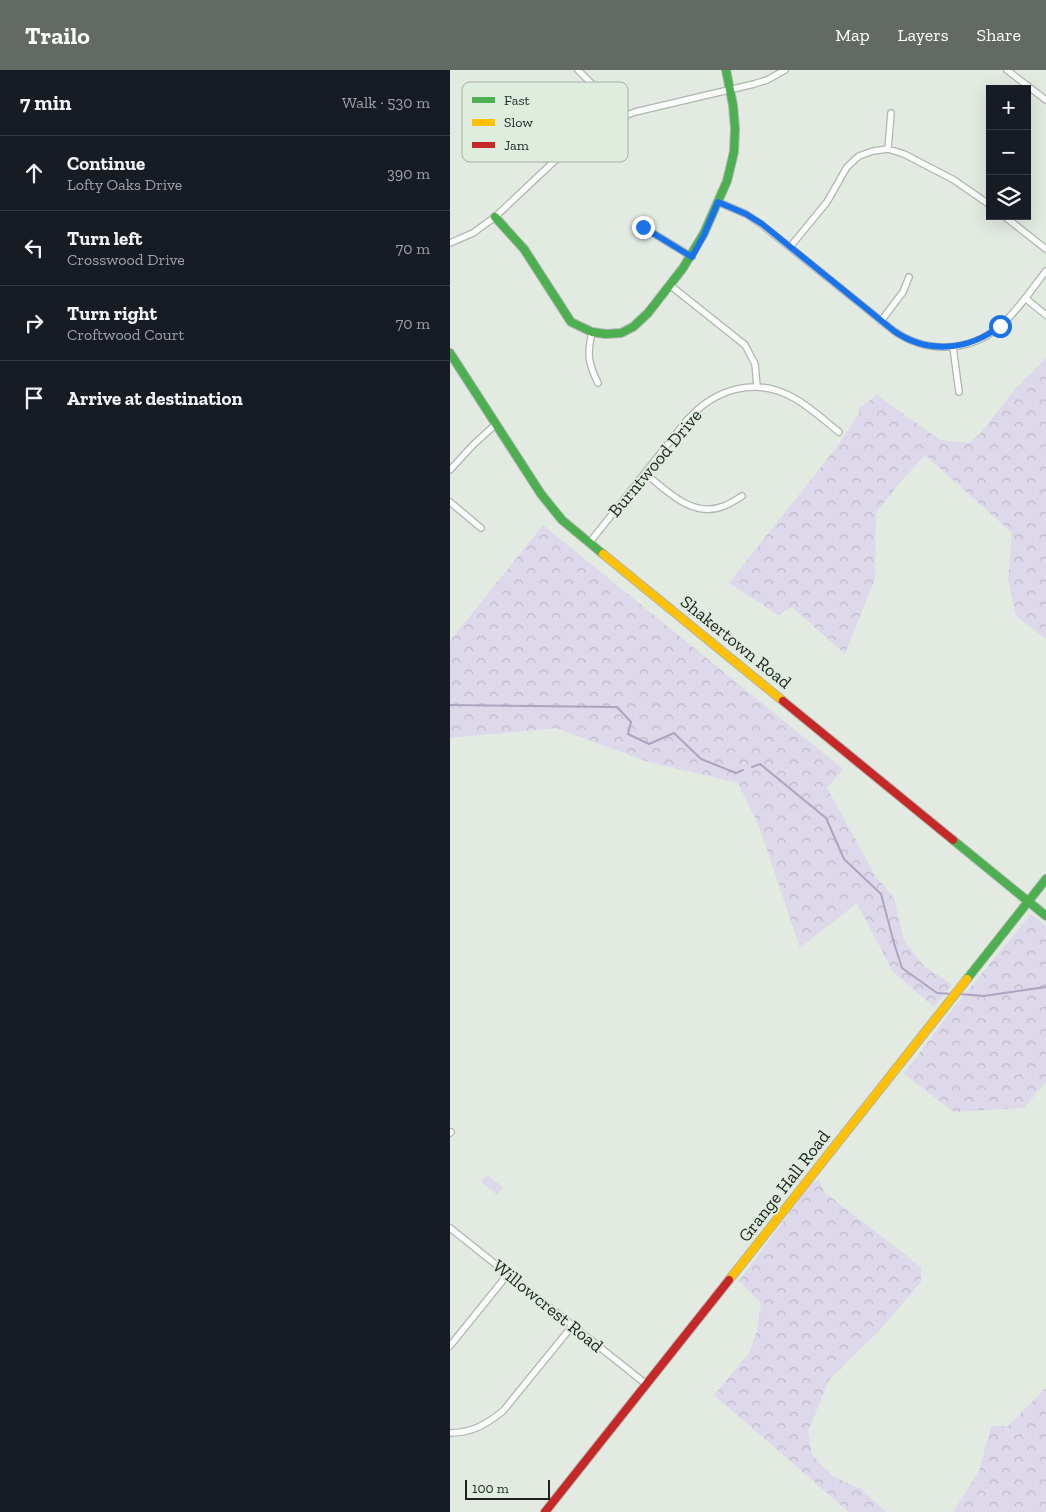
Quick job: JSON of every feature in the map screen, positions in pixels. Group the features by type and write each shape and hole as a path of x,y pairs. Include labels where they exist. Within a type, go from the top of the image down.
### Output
{"street":[{"path":"578,70 590,82"},
{"path":"495,218 524,249 571,322 582,329 599,334 612,335 633,328 645,318 692,257 704,235 731,171 736,123 726,70"},
{"path":"628,114 763,81 785,70"},
{"path":"1007,70 1046,100"},
{"path":"888,149 891,113"},
{"path":"790,247 827,202 851,163 868,152 888,149 900,152 940,172 986,202"},
{"path":"450,243 473,233 495,218 554,162"},
{"path":"718,202 755,219 900,335 912,341 933,347 953,347 973,342 992,333 1006,320 1046,271"},
{"path":"1009,220 1046,249"},
{"path":"643,227 692,257"},
{"path":"881,320 903,292 909,277"},
{"path":"671,286 745,345 755,364 757,386 769,388 793,397 839,432"},
{"path":"1025,298 1046,315"},
{"path":"592,332 588,347 588,359 598,383"},
{"path":"953,347 959,392"},
{"name":"Shakertown Road","path":"450,353 548,504 562,520 1046,916"},
{"name":"Burntwood Drive","path":"590,542 687,420 702,406 725,393 757,386"},
{"path":"450,470 473,444 496,424"},
{"path":"645,473 679,500 696,508 723,507 742,496"},
{"path":"450,502 481,528"},
{"name":"Grange Hall Road","path":"545,1512 1046,879"},
{"name":"Willowcrest Road","path":"450,1228 646,1384"},
{"path":"450,1346 508,1274"},
{"path":"450,1433 479,1428 504,1410 573,1325"}],"green space":[{"path":"1046,358 1046,639 1016,616 1008,580 1012,533 925,455 876,513 875,579 845,654 792,607 778,615 729,583 836,448 859,414 859,408 877,395 940,440 969,443 980,434 1016,388"},
{"path":"543,525 843,769 827,788 876,877 894,898 904,940 923,965 952,985 934,1007 893,972 857,903 800,948 759,826 738,783 648,762 556,728 450,738 450,641"},
{"path":"1031,914 1046,926 1046,1082 1024,1108 954,1112 904,1074 951,1011"},
{"path":"487,1175 503,1187 497,1195 481,1182"},
{"path":"819,1180 824,1192 921,1267 921,1282 879,1331 829,1380 808,1431 812,1455 832,1476 861,1489 886,1512 849,1512 714,1395 749,1353 757,1331 761,1303 739,1281 811,1184"},
{"path":"1046,1388 1046,1512 953,1512 979,1471 991,1426 1008,1426"}],"waterway":[{"path":"450,705 617,707 631,722 628,734 649,744 674,733 701,759 736,773 743,770"},
{"path":"752,767 760,764 826,818 844,859 881,894 902,968 937,993 952,994"},
{"path":"959,994 984,996 1046,987"}],"traffic: fast":[{"path":"495,217 524,249 571,322 592,332 606,334 621,333 633,327 648,313 683,268 704,233 727,181 734,152 735,129 733,105 726,70"},
{"path":"450,353 541,494 562,520 603,554"},
{"path":"953,840 1046,916"},
{"path":"967,979 1046,879"}],"traffic: slow":[{"path":"603,554 783,701"},
{"path":"729,1280 967,979"}],"traffic: jam":[{"path":"783,701 953,840"},
{"path":"545,1512 729,1280"}],"route":[{"path":"643,227 692,257 718,202 746,214 762,224 894,331 912,341 933,347 953,347 983,338 1000,326"}]}
